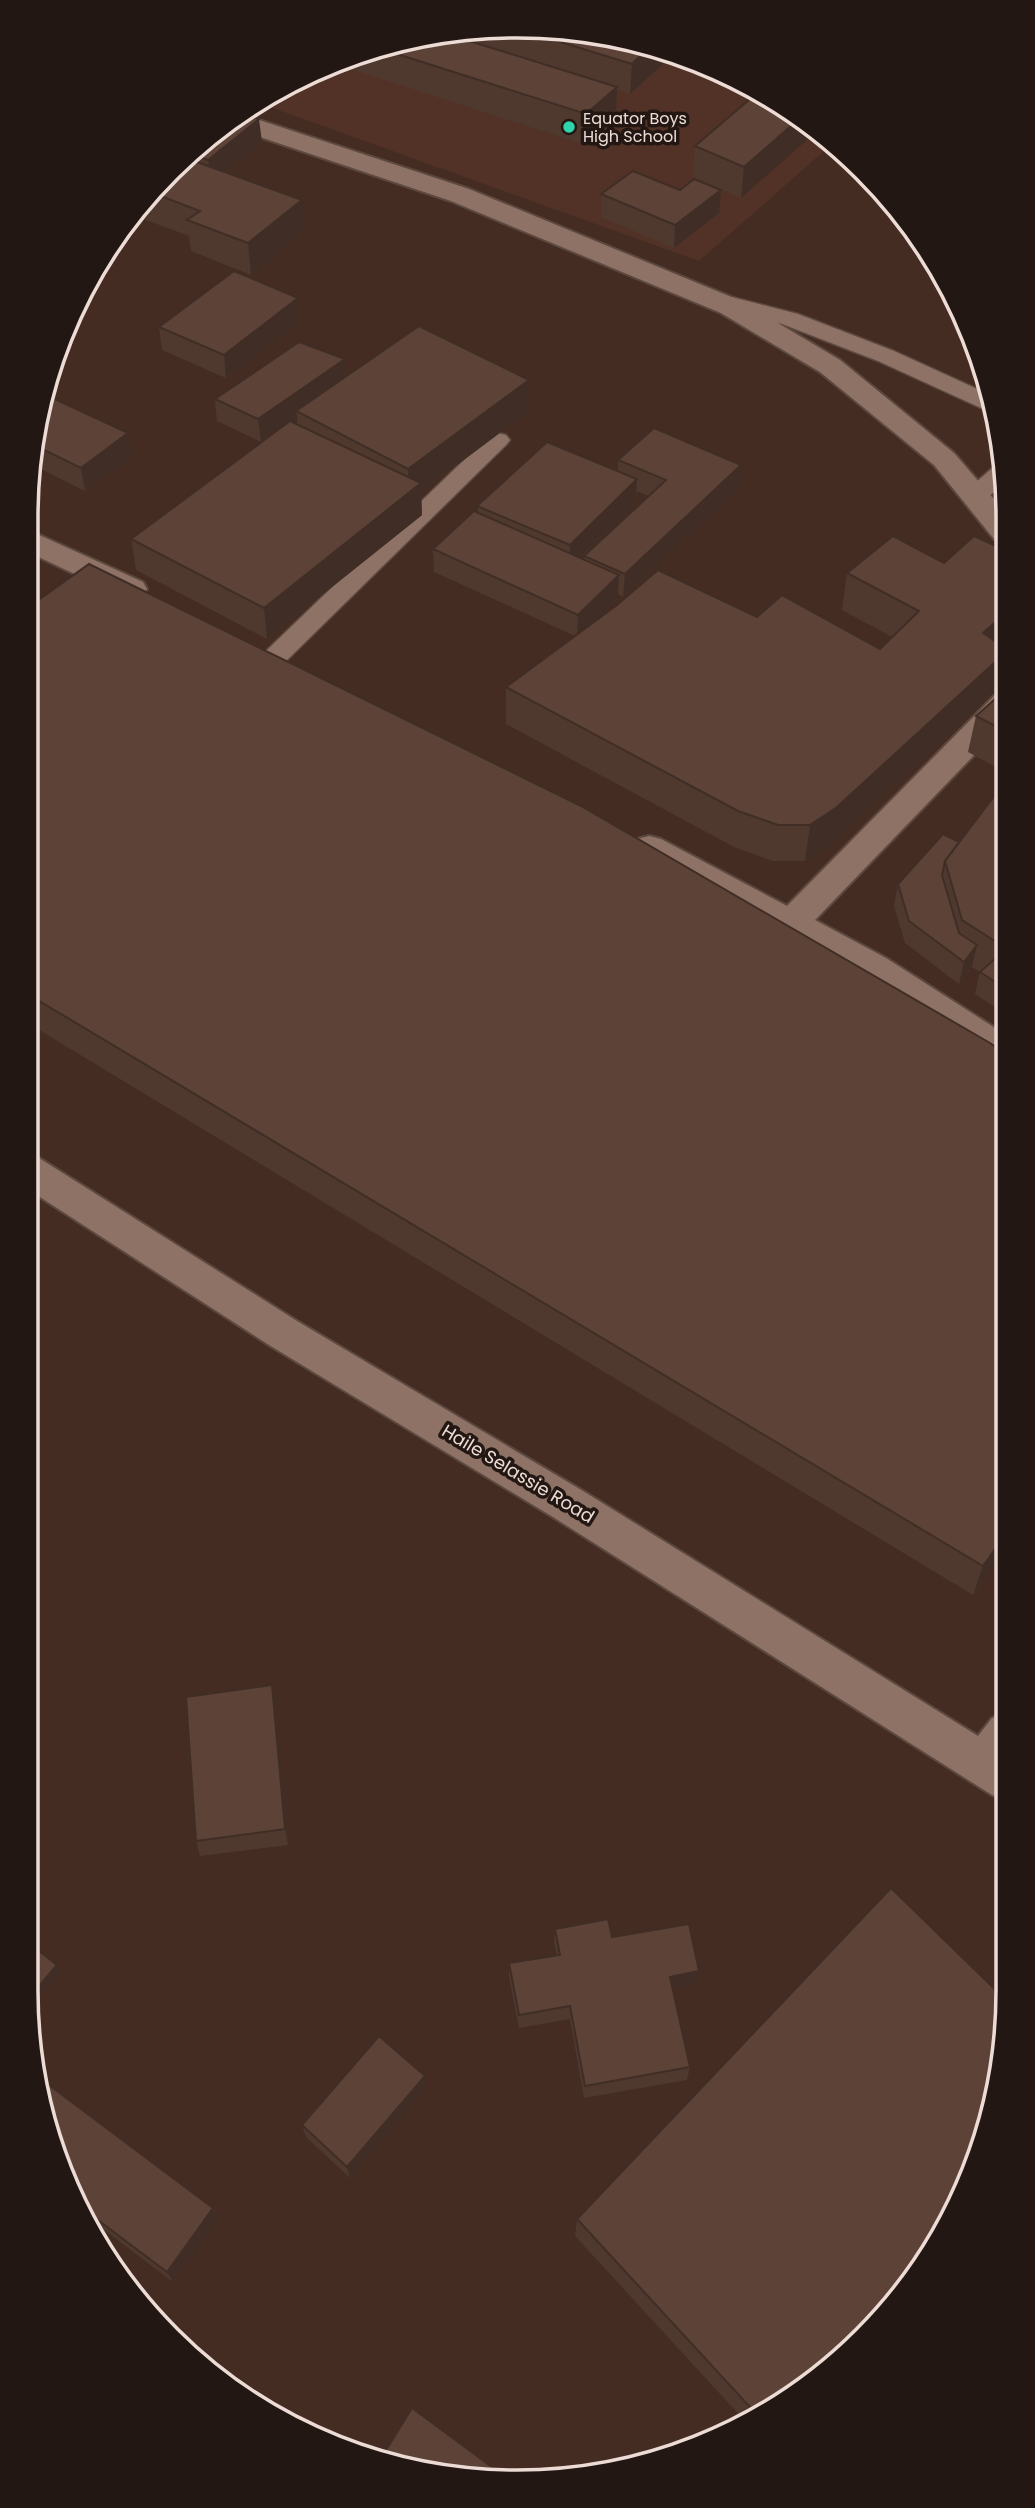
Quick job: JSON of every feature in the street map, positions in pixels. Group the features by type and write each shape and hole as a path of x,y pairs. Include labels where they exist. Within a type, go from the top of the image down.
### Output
{"street":[{"path":"245,123 460,195 714,300 830,366 944,459 996,521"},
{"path":"38,545 163,604"},
{"path":"791,923 996,713"},
{"path":"622,834 874,967 996,1046"},
{"name":"Haile Selassie Road","path":"38,1177 283,1333 996,1757"}],"lane":[{"path":"714,300 790,319 886,356 981,399"},
{"path":"275,657 498,440"},
{"path":"975,496 994,478"}],"shaded area":[{"name":"Equator Boys High School","path":"518,38 580,43 671,64 701,75 757,103 784,119 825,150 699,261 271,107 334,75 364,64 455,43"}],"building":[{"path":"471,41 617,87 586,114 397,54"},
{"path":"556,41 641,55 632,64"},
{"path":"750,99 792,125 744,167 695,146"},
{"path":"251,119 259,119 208,160 201,158"},
{"path":"197,162 302,200 248,243 187,220 200,211 162,197"},
{"path":"633,171 680,190 694,179 721,190 675,225 601,194"},
{"path":"234,271 298,298 224,355 159,327"},
{"path":"419,326 529,380 408,469 296,411"},
{"path":"299,342 345,359 258,419 215,399"},
{"path":"54,399 128,433 81,468 44,450"},
{"path":"290,421 421,483 264,608 131,539"},
{"path":"654,428 741,465 625,574 584,556 666,480 618,460"},
{"path":"547,442 637,479 570,545 477,506"},
{"path":"474,511 619,575 578,615 433,549"},
{"path":"893,536 944,563 974,536 996,546 996,622 983,633 996,642 996,661 837,807 810,825 778,825 738,811 506,687 617,605 658,570 757,617 782,595 880,649 919,611 847,573"},
{"path":"89,564 581,806 996,1047 996,1548 983,1566 38,1000 38,600"},
{"path":"996,698 996,726 976,716"},
{"path":"996,794 996,942 962,920 945,861"},
{"path":"943,834 959,842 945,861 942,875 959,933 977,945 964,962 909,921 898,884"},
{"path":"996,958 996,982 980,972"},
{"path":"272,1685 285,1829 196,1841 186,1697"},
{"path":"891,1888 996,1990 992,2053 980,2114 960,2174 932,2230 898,2282 856,2329 809,2371 757,2405 751,2408 577,2219"},
{"path":"608,1919 612,1937 689,1924 699,1971 670,1977 690,2067 585,2086 570,2006 519,2015 509,1963 560,1955 555,1929"},
{"path":"38,1950 57,1965 38,1987"},
{"path":"379,2036 425,2076 347,2167 302,2125"},
{"path":"48,2084 213,2208 167,2272 97,2220 64,2144"},
{"path":"412,2408 494,2468 424,2460 386,2451"}],"place":[{"name":"Equator Boys High School","path":"569,127"}]}
